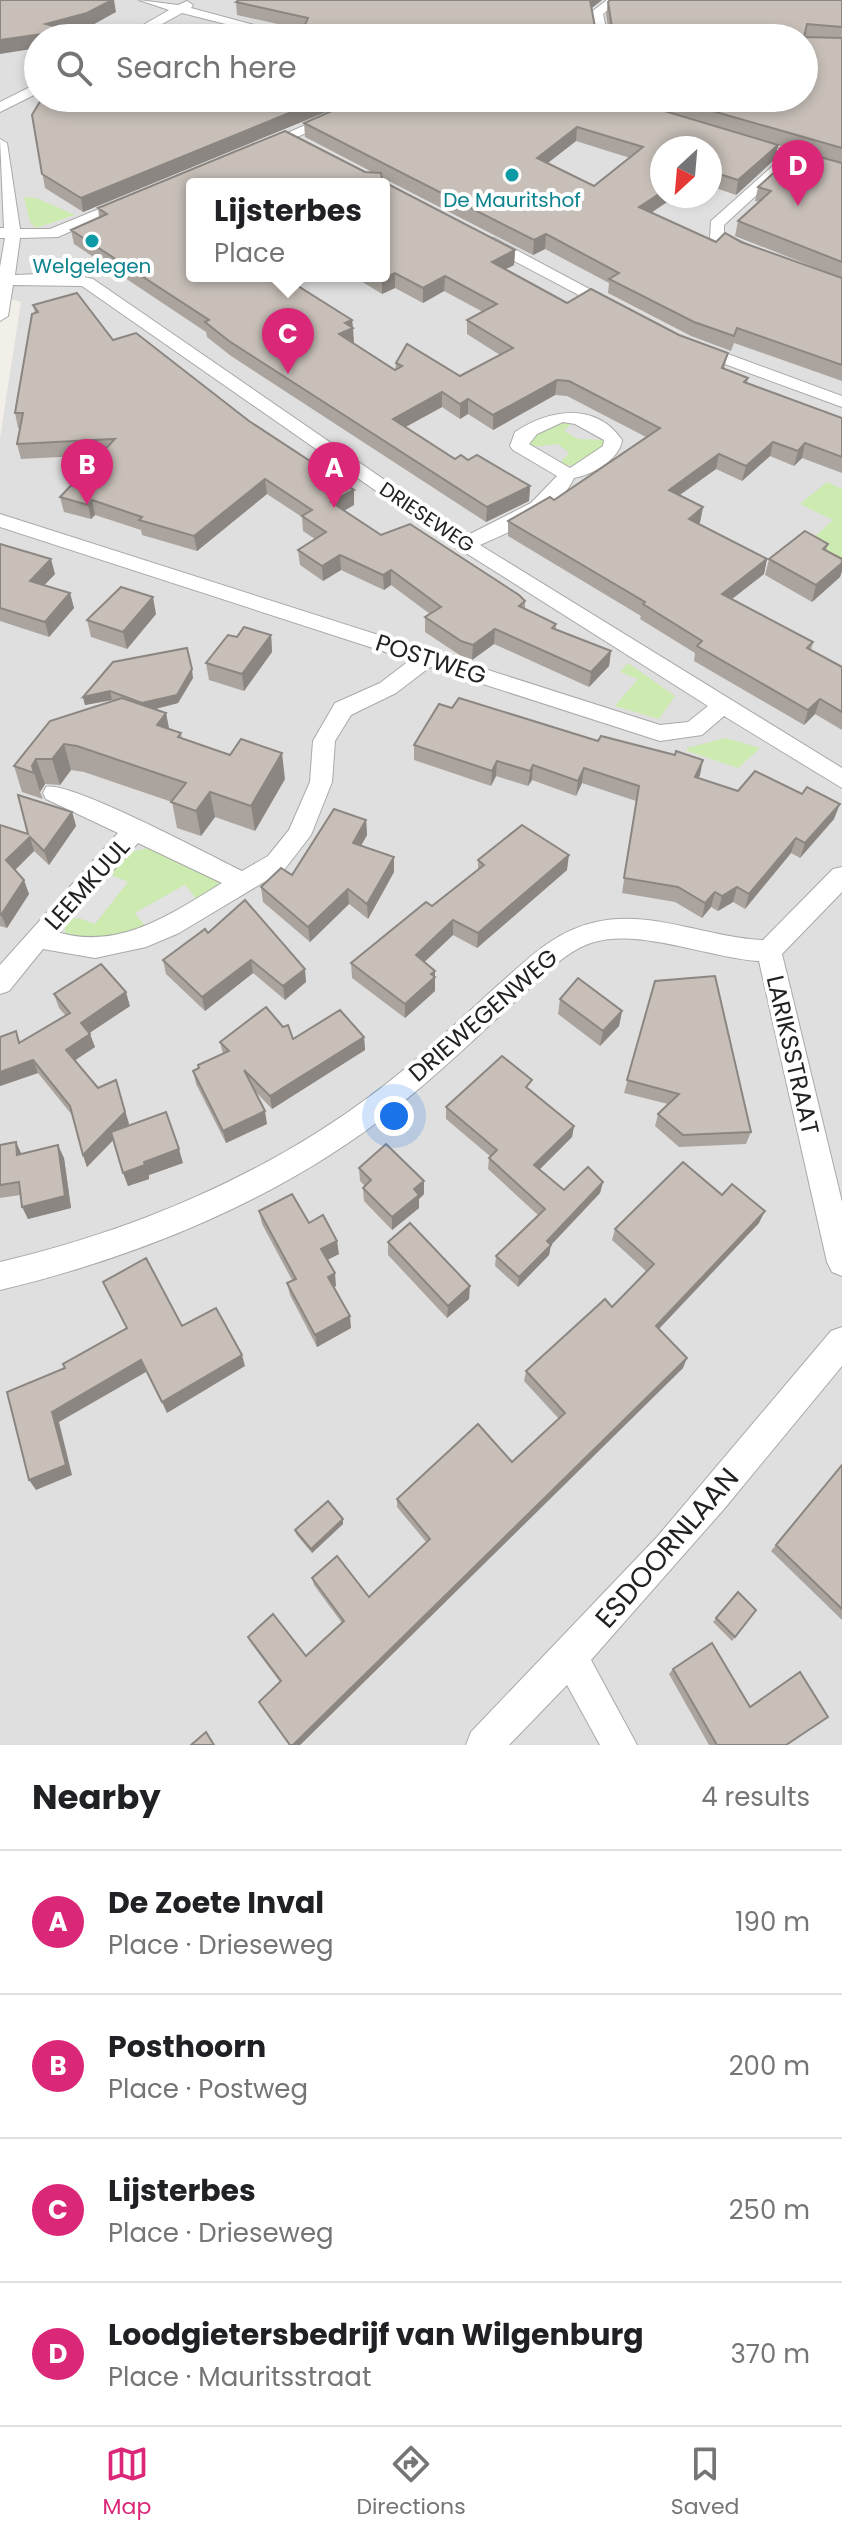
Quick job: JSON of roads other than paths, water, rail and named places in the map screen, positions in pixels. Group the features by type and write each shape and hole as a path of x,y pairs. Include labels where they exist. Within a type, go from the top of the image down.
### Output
{"street":[{"path":"145,0 240,24"},
{"path":"152,24 196,0"},
{"path":"599,24 596,13 615,0"},
{"path":"0,108 24,95"},
{"path":"243,155 294,140 351,112"},
{"path":"730,139 842,171"},
{"path":"0,143 7,280 0,316"},
{"path":"760,256 716,235 716,224 791,157"},
{"path":"6,235 52,234 140,197"},
{"path":"466,229 630,315"},
{"name":"DRIESEWEG","path":"7,280 68,278 87,282 465,544 722,706"},
{"path":"684,343 842,402"},
{"path":"465,544 529,513 562,486 567,474 592,465 612,448 613,440 609,434 576,416 556,415 518,441 525,451 567,474"},
{"name":"POSTWEG","path":"0,520 660,733 694,729 722,706"},
{"name":"LEEMKUUL","path":"38,937 86,950 124,946 171,925 276,863 299,835 321,782 324,741 343,709 388,688 411,674 427,658"},
{"path":"722,706 842,779"},
{"name":"LEEMKUUL","path":"54,793 92,808 243,882"},
{"name":"LEEMKUUL","path":"0,983 135,831"},
{"name":"LARIKSSTRAAT","path":"842,876 769,951 842,1262"},
{"name":"DRIEWEGENWEG","path":"0,1276 94,1249 168,1220 279,1168 330,1139 379,1106 560,946 582,935 621,931 735,951 769,951"},
{"name":"ESDOORNLAAN","path":"484,1745 571,1658 770,1431 842,1342"},
{"path":"571,1658 619,1745"}],"place":[{"name":"De Mauritshof","path":"512,175"},
{"name":"Loodgietersbedrijf van Wilgenburg","path":"798,206"},
{"name":"Welgelegen","path":"92,241"},
{"name":"Lijsterbes","path":"288,374"},
{"name":"Posthoorn","path":"87,505"},
{"name":"De Zoete Inval","path":"334,508"}]}
